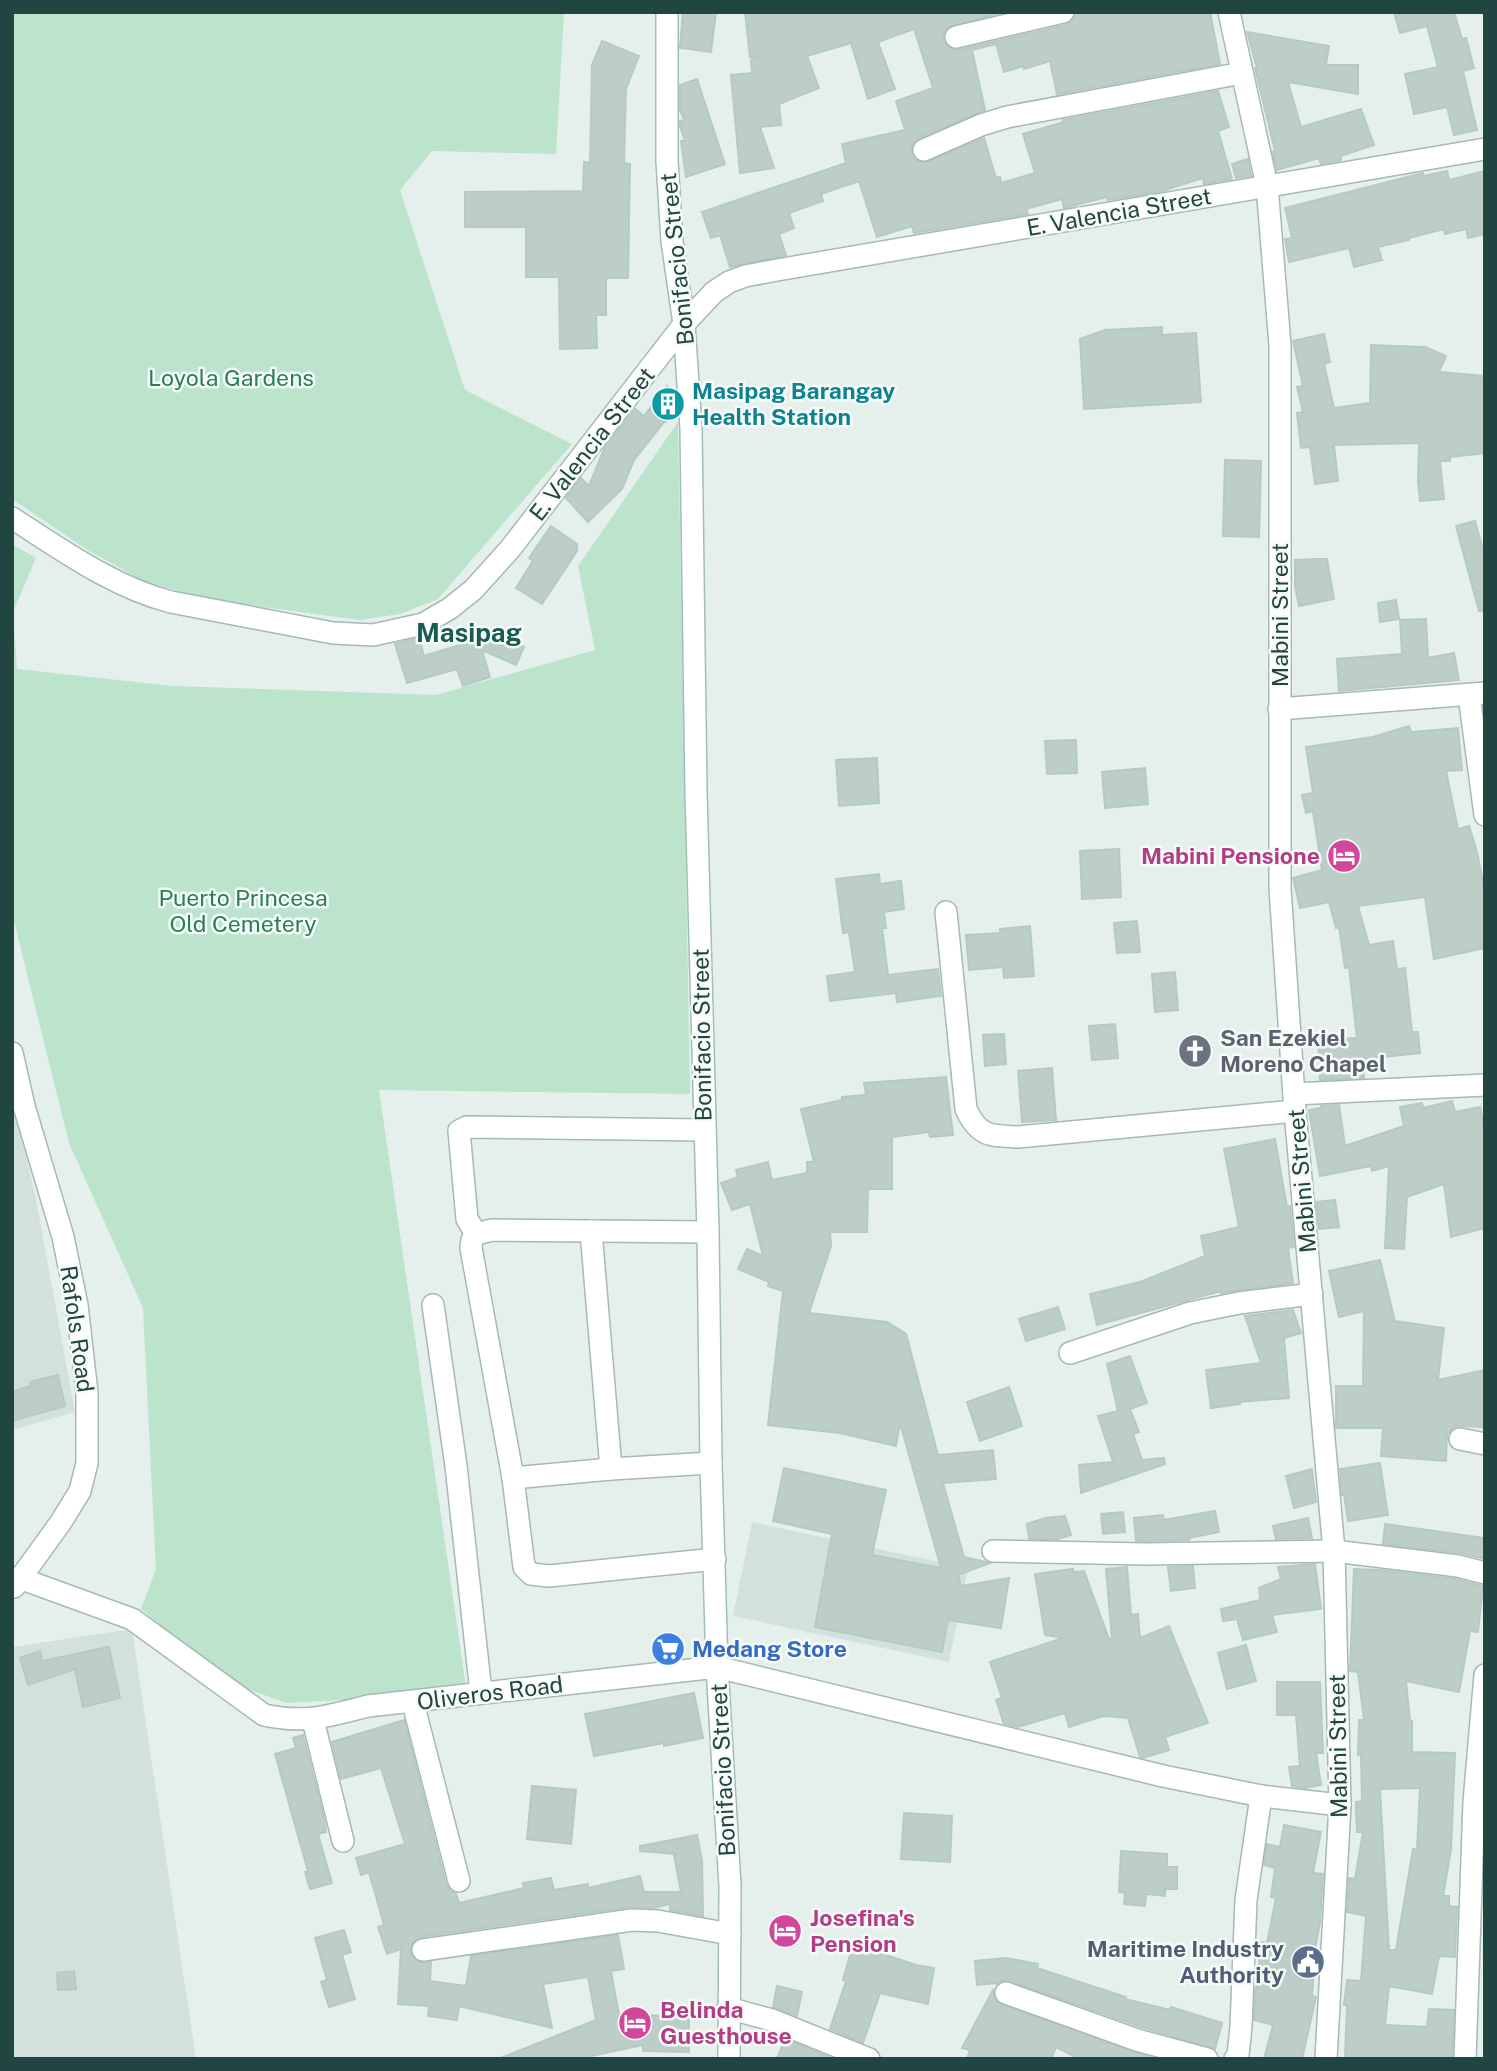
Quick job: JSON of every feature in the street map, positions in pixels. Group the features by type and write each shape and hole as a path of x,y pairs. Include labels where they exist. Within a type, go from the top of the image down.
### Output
{"street":[{"name":"Bonifacio Street","path":"667,12 667,161 672,241 684,324 691,429 711,1463 717,1667 730,1885 729,2059"},
{"path":"956,37 1063,12"},
{"name":"Mabini Street","path":"1229,12 1267,186 1280,345 1280,888 1295,1103 1334,1551 1340,1805 1326,2059"},
{"path":"924,150 981,125 1007,117 1242,73"},
{"name":"E. Valencia Street","path":"12,518 79,561 144,595 333,633 373,635 414,626 449,609 473,590 684,324 714,292 729,282 746,275 1485,149"},
{"path":"1279,709 1477,694 1485,815"},
{"path":"946,912 966,1109 973,1125 986,1133 1018,1137 1295,1103 1485,1085"},
{"name":"Rafols Road","path":"12,1053 24,1106 63,1237 77,1305 87,1393 87,1463 79,1491 61,1522 17,1584"},
{"path":"476,1234 467,1219 459,1151 459,1131 467,1127 704,1130"},
{"path":"708,1232 492,1230 476,1234 472,1240 472,1254 513,1478 524,1567 531,1574 549,1576 715,1559"},
{"path":"591,1231 611,1469"},
{"path":"1070,1353 1190,1313 1239,1303 1312,1294"},
{"path":"433,1305 456,1466 481,1692"},
{"path":"1460,1439 1485,1444"},
{"path":"513,1478 711,1463"},
{"path":"993,1551 1145,1555 1334,1551 1458,1566 1485,1573"},
{"name":"Oliveros Road","path":"17,1584 132,1619 264,1715 313,1720 368,1706 717,1667 1163,1776 1261,1796 1340,1805"},
{"path":"1465,2059 1474,1802 1485,1675"},
{"path":"413,1703 459,1881"},
{"path":"313,1720 343,1841"},
{"path":"1235,2059 1238,2055 1241,2027 1246,1900 1261,1796"},
{"path":"423,1950 632,1920 658,1921 730,1934"},
{"path":"1006,1993 1137,2040 1207,2059"},
{"path":"728,2008 772,2020 869,2059"}],"shaded area":[{"path":"12,1095 36,1199 75,1412 12,1430"},
{"path":"752,1522 968,1568 949,1662 733,1616"},
{"path":"132,1629 196,2059 12,2059 12,1647"}],"green space":[{"name":"Loyola Gardens","path":"12,12 564,12 556,154 432,151 400,190 465,390 572,444 438,599 400,614 359,620 205,599 142,580 89,551 12,499"},
{"name":"Puerto Princesa Old Cemetery","path":"678,422 690,1094 379,1090 466,1687 345,1700 286,1703 232,1683 141,1609 156,1569 143,1308 69,1143 12,913 12,544 36,558 13,612 17,669 173,686 436,695 595,650 578,566"}],"building":[{"path":"683,12 716,12 711,52 680,48"},
{"path":"745,12 1004,12 948,27 943,34 943,41 952,49 958,50 1066,25 1072,21 1076,12 1210,12 1220,64 1057,94 1050,61 1004,72 996,44 972,50 985,110 919,138 911,149 916,160 923,163 984,138 996,178 1000,177 1001,183 1035,173 1023,134 1064,122 1063,120 1218,91 1229,127 1218,131 1232,179 1204,184 1203,178 1162,191 1108,200 1107,197 1064,208 1062,199 1026,209 1028,214 914,233 912,226 877,237 859,181 821,194 823,201 789,213 794,228 779,234 786,255 730,267 720,235 711,238 702,212 846,163 842,144 905,130 896,101 933,88 914,29 878,42 895,89 868,99 851,43 807,56 819,88 779,104 781,125 760,127 774,168 740,173 731,75 752,73 751,60 758,58 750,57"},
{"path":"1394,12 1454,12 1462,39 1466,38 1474,68 1463,71 1477,130 1454,135 1447,107 1414,114 1405,74 1438,67 1427,26 1400,33"},
{"path":"1247,32 1329,46 1326,65 1358,65 1358,94 1288,82 1301,127 1361,109 1374,145 1341,156 1341,160 1321,164 1319,158 1277,170 1257,68"},
{"path":"602,41 639,56 626,89 624,163 630,164 628,278 606,278 606,315 596,315 597,348 560,349 559,277 526,277 526,227 465,227 465,192 583,191 584,162 590,163 592,65"},
{"path":"697,79 725,164 686,177 681,141 685,141 680,126 680,121 684,120 680,110 680,85"},
{"path":"1248,159 1251,176 1236,178 1232,164"},
{"path":"1447,171 1449,180 1485,171 1485,234 1468,238 1466,229 1445,234 1444,229 1378,247 1382,260 1354,267 1349,248 1289,262 1285,239 1292,238 1285,208 1423,173 1423,176"},
{"path":"1162,327 1162,335 1196,333 1201,402 1084,409 1080,339 1105,330"},
{"path":"1324,334 1330,362 1324,364 1334,408 1370,403 1371,345 1425,347 1446,356 1439,372 1485,376 1485,453 1450,457 1450,461 1440,461 1444,499 1420,501 1419,443 1334,445 1338,481 1315,484 1310,447 1301,448 1297,413 1303,412 1297,387 1303,386 1293,341"},
{"path":"667,386 675,393 677,411 665,421 634,460 622,489 588,522 566,498 581,478 589,486 605,447 635,409 644,416"},
{"path":"1225,460 1261,461 1259,537 1223,536"},
{"path":"1475,521 1485,557 1485,610 1479,611 1456,526"},
{"path":"551,526 577,544 577,551 542,604 516,588 533,561 529,558"},
{"path":"1327,559 1334,599 1299,606 1295,586 1295,560"},
{"path":"1396,600 1399,619 1380,622 1378,603"},
{"path":"1426,619 1428,658 1454,653 1459,680 1339,691 1337,659 1402,654 1400,620"},
{"path":"496,634 524,647 516,665 482,650 490,677 463,686 457,669 407,683 395,644 419,638 424,656"},
{"path":"1409,726 1411,732 1458,728 1462,770 1446,771 1458,829 1469,826 1477,852 1485,892 1485,948 1434,959 1425,897 1358,906 1369,945 1393,941 1397,969 1405,968 1412,1032 1418,1032 1420,1053 1363,1059 1364,1078 1320,1080 1318,1039 1357,1038 1349,967 1345,968 1339,927 1336,928 1329,902 1300,908 1293,878 1322,870 1313,811 1306,813 1302,795 1313,793 1306,747 1373,737"},
{"path":"1076,740 1077,773 1047,774 1045,741"},
{"path":"877,758 879,803 839,806 836,760"},
{"path":"1145,768 1148,804 1105,808 1102,772"},
{"path":"1119,849 1121,897 1082,899 1080,851"},
{"path":"879,874 880,884 901,881 904,909 884,912 886,928 882,928 888,975 938,969 941,996 897,1002 896,993 830,1001 827,976 855,972 849,932 843,933 836,879"},
{"path":"1137,921 1140,952 1117,953 1114,923"},
{"path":"1030,926 1034,976 1004,978 1003,967 969,970 966,935 1000,933 1000,929"},
{"path":"1175,972 1178,1010 1155,1012 1152,974"},
{"path":"1115,1024 1118,1058 1092,1060 1089,1026"},
{"path":"1004,1034 1006,1064 985,1066 983,1035"},
{"path":"1052,1068 1056,1120 1022,1122 1018,1071"},
{"path":"946,1077 953,1135 930,1137 929,1132 892,1137 892,1189 868,1189 867,1232 830,1232 831,1246 809,1313 887,1322 906,1334 938,1455 993,1450 996,1479 943,1483 964,1557 990,1563 958,1575 961,1586 1009,1578 1001,1628 948,1620 942,1652 815,1627 832,1534 773,1521 784,1468 886,1490 872,1555 941,1568 900,1423 896,1446 840,1433 768,1425 783,1291 738,1269 747,1249 763,1256 750,1204 732,1210 721,1183 738,1177 736,1170 768,1162 772,1180 807,1173 807,1162 814,1162 801,1109 842,1100 842,1097 866,1095 864,1083"},
{"path":"1452,1101 1455,1112 1480,1107 1485,1131 1485,1228 1451,1237 1444,1184 1407,1197 1404,1249 1385,1248 1389,1166 1372,1171 1371,1166 1320,1176 1309,1110 1339,1105 1345,1146 1404,1126 1400,1107 1422,1103 1423,1108"},
{"path":"1275,1139 1287,1207 1290,1206 1294,1247 1288,1248 1293,1283 1221,1291 1097,1325 1090,1294 1140,1282 1205,1256 1201,1236 1239,1227 1224,1149"},
{"path":"1335,1200 1339,1227 1319,1229 1316,1202"},
{"path":"1380,1260 1395,1321 1444,1328 1438,1380 1485,1370 1485,1427 1456,1426 1451,1430 1447,1434 1446,1461 1381,1456 1383,1428 1336,1428 1336,1386 1363,1386 1364,1311 1339,1317 1329,1271"},
{"path":"1058,1307 1065,1329 1026,1341 1019,1319"},
{"path":"1293,1310 1301,1333 1284,1338 1289,1398 1239,1402 1240,1404 1211,1408 1206,1370 1261,1363 1245,1316"},
{"path":"1130,1356 1147,1403 1130,1409 1139,1432 1133,1434 1142,1460 1164,1458 1165,1464 1081,1493 1079,1465 1113,1462 1098,1416 1118,1411 1107,1364"},
{"path":"58,1375 65,1406 12,1421 12,1392 31,1386 30,1382"},
{"path":"1009,1387 1022,1426 980,1441 967,1402"},
{"path":"1380,1463 1388,1515 1348,1521 1340,1469"},
{"path":"1312,1469 1316,1502 1294,1508 1286,1476"},
{"path":"1215,1511 1219,1532 1189,1540 1136,1541 1134,1518 1163,1515 1164,1520"},
{"path":"1123,1512 1125,1532 1103,1534 1101,1514"},
{"path":"1065,1516 1071,1535 1058,1539 1029,1539 1027,1524 1045,1518"},
{"path":"1308,1518 1312,1538 1276,1539 1273,1526"},
{"path":"1385,1524 1485,1538 1485,1559 1460,1553 1383,1544"},
{"path":"1315,1564 1321,1609 1272,1615 1277,1632 1243,1640 1237,1619 1223,1621 1221,1609 1260,1600 1259,1588 1281,1579 1278,1567"},
{"path":"1193,1566 1195,1588 1171,1591 1168,1567"},
{"path":"1127,1567 1131,1615 1138,1614 1140,1638 1169,1626 1208,1723 1165,1737 1169,1750 1143,1758 1140,1757 1128,1718 1103,1716 1069,1727 1065,1713 1018,1727 1004,1724 996,1700 1002,1698 990,1662 1063,1638 1045,1635 1035,1574 1073,1569 1073,1572 1084,1571 1109,1639 1112,1639 1106,1569"},
{"path":"1354,1569 1456,1579 1483,1586 1478,1632 1470,1631 1459,1692 1406,1681 1412,1721 1412,1752 1455,1753 1451,1850 1443,1896 1449,1896 1449,1906 1457,1907 1455,1957 1439,1956 1432,1994 1389,1986 1385,2025 1427,2027 1429,2009 1454,2010 1452,2059 1345,2059 1347,2005 1344,2005 1347,1980 1361,1981 1366,1916 1347,1912 1349,1878 1355,1879 1363,1832 1357,1832 1356,1802 1362,1801 1361,1755 1358,1755 1359,1720 1364,1720 1358,1672 1350,1671","holes":["1420,1788 1417,1850 1413,1849 1396,1950 1389,1950 1380,1789"]},
{"path":"1246,1645 1256,1681 1227,1689 1218,1653"},
{"path":"109,1647 120,1698 83,1707 75,1669 28,1685 20,1658 40,1651 42,1661"},
{"path":"1277,1682 1320,1682 1323,1753 1316,1753 1321,1785 1305,1788 1292,1786 1289,1767 1300,1766 1296,1715 1277,1715"},
{"path":"694,1693 703,1738 594,1756 585,1714"},
{"path":"404,1720 446,1884 450,1891 456,1894 459,1903 524,1888 523,1883 551,1878 554,1890 588,1884 588,1888 640,1876 644,1892 681,1892 674,1855 677,1854 640,1851 640,1846 697,1835 702,1860 703,1916 670,1910 670,1904 653,1908 630,1907 421,1937 411,1945 410,1953 418,1962 431,1962 430,1981 466,1986 471,1956 618,1935 624,1969 611,1971 619,2015 689,2016 689,2052 643,2051 643,2045 577,2059 498,2059 596,2020 588,1977 543,1984 552,2028 459,2006 457,2020 428,2016 429,2006 398,2004 401,1949 387,1954 378,1927 384,1925 369,1872 361,1875 356,1858 405,1844 381,1768 341,1779 332,1742"},
{"path":"303,1735 324,1819 326,1832 318,1834 332,1883 310,1889 305,1872 308,1871 275,1754 296,1748 293,1738"},
{"path":"532,1786 576,1790 571,1844 527,1839"},
{"path":"904,1813 952,1816 950,1862 901,1859"},
{"path":"1284,1825 1321,1832 1313,1873 1323,1874 1312,1996 1316,1997 1302,2059 1264,2059 1273,2025 1254,2020 1255,1993 1262,1965 1259,1965 1261,1942 1267,1943 1276,1898 1271,1897 1275,1868 1264,1865 1267,1844 1280,1847"},
{"path":"1121,1851 1167,1854 1167,1867 1177,1867 1177,1889 1165,1889 1165,1896 1146,1894 1145,1906 1124,1904 1125,1893 1119,1892"},
{"path":"344,1930 351,1952 342,1955 355,1999 329,2007 321,1982 327,1980 315,1938"},
{"path":"853,1944 916,1965 934,1968 928,2004 880,1993 863,2043 830,2029 846,1981 843,1980"},
{"path":"1006,1958 1038,1964 1037,1968 1126,1997 1125,1999 1170,2010 1171,2007 1222,2023 1215,2049 1141,2027 1010,1981 1003,1980 996,1985 997,1983 977,1985 975,1961"},
{"path":"74,1971 76,1989 58,1990 57,1973"},
{"path":"777,1986 802,1992 797,2016 773,2007"},
{"path":"993,1990 996,2001 1002,2005 1156,2059 1079,2059 1056,2047 1051,2059 967,2059 970,2050 962,2048"},
{"path":"785,2039 833,2059 777,2059"}],"place":[{"name":"Masipag Barangay Health Station","path":"668,404"},
{"name":"Mabini Pensione","path":"1344,856"},
{"name":"San Ezekiel Moreno Chapel","path":"1195,1051"},
{"name":"Medang Store","path":"668,1649"},
{"name":"Josefina's Pension","path":"785,1931"},
{"name":"Maritime Industry Authority","path":"1308,1962"},
{"name":"Belinda Guesthouse","path":"635,2023"}],"district":[{"name":"Masipag","path":"469,633"}]}
